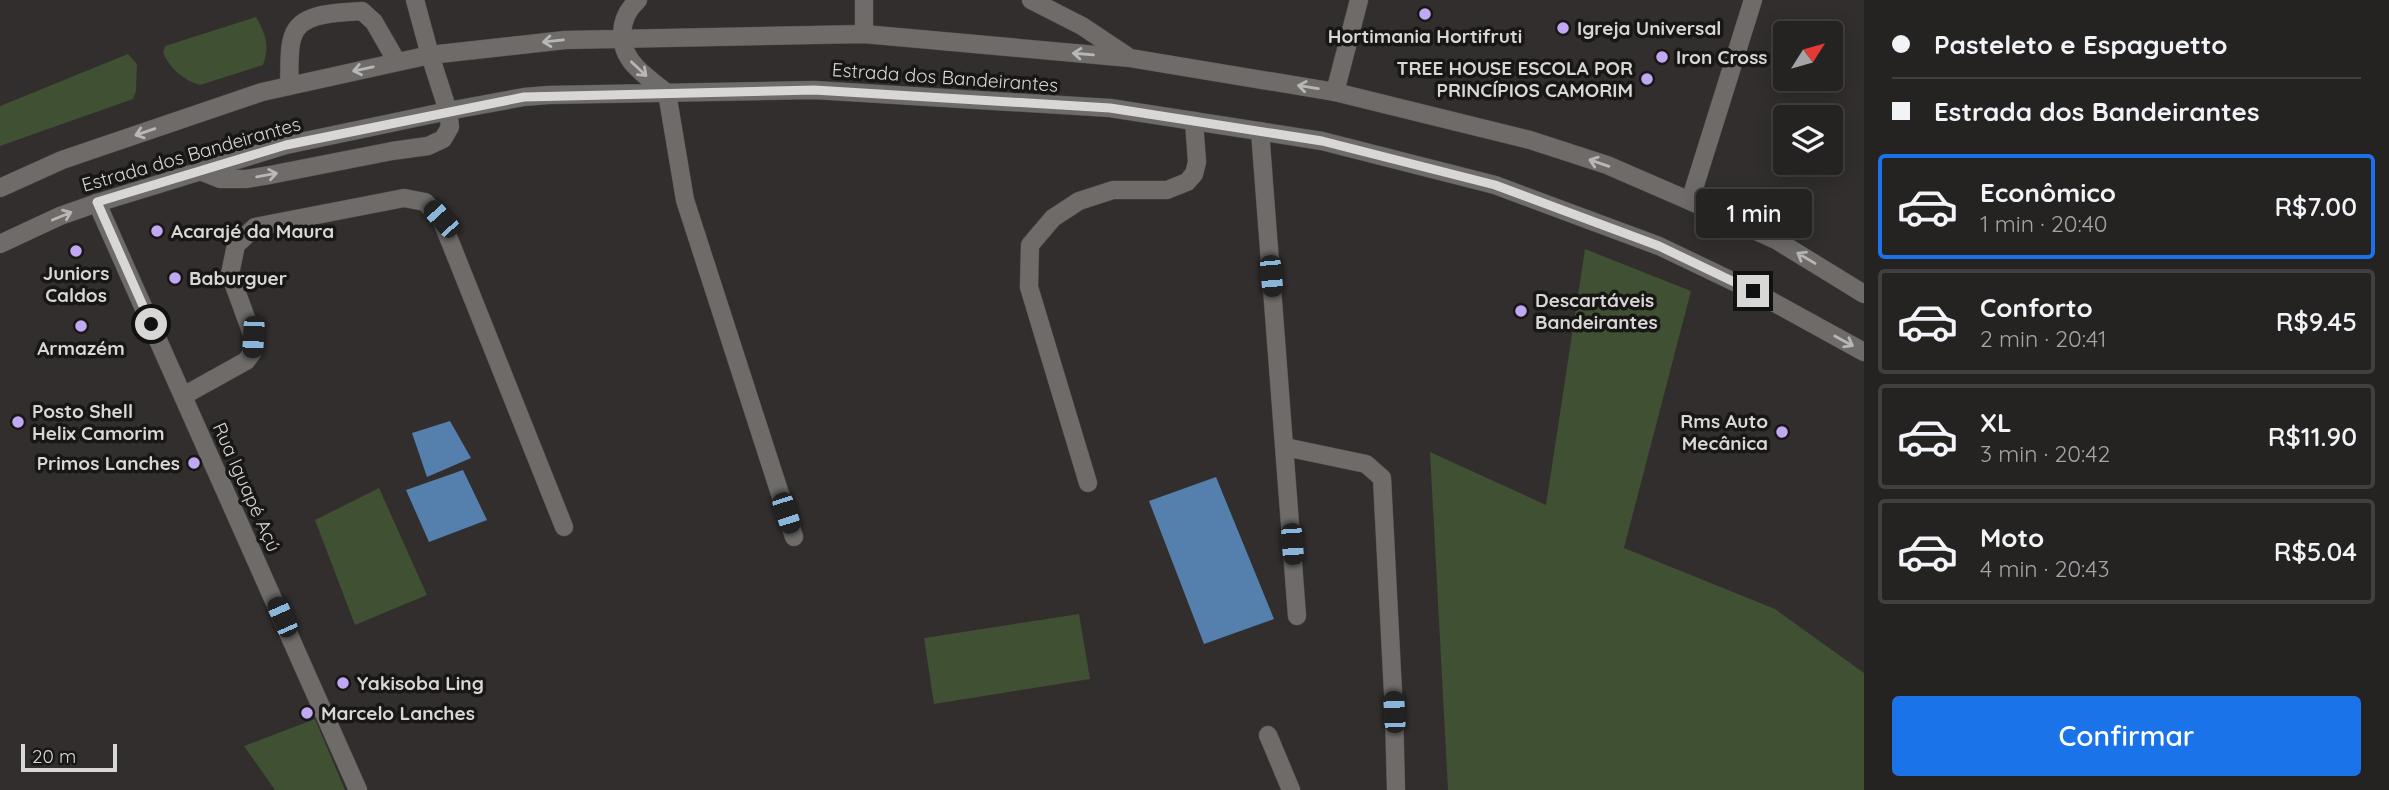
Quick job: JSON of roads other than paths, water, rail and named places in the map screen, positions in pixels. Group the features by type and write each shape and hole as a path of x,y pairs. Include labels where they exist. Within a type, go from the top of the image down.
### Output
{"main road":[{"path":"200,171 220,179 246,179 428,146 443,139 450,127 448,111 415,0"},
{"path":"638,0 622,23 621,37 627,57 638,70 667,93 685,201 794,537"},
{"path":"864,0 864,34"},
{"path":"1031,0 1082,26 1130,58"},
{"path":"1335,92 1359,0"},
{"path":"1690,201 1752,0"},
{"path":"289,86 293,35 305,22 324,14 362,11 374,22 397,62"},
{"name":"Estrada dos Bandeirantes","path":"0,187 62,160 262,92 430,55 565,40 621,37 864,34 1130,58 1335,92 1530,140 1607,166 1776,240 1864,294"},
{"name":"Estrada dos Bandeirantes","path":"0,244 97,202 286,145 448,111 536,96 828,90 1110,108 1322,141 1495,185 1659,246 1753,291 1864,352"},
{"path":"1088,483 1029,287 1030,245 1053,218 1079,201 1113,190 1167,190 1187,182 1194,174 1197,162 1194,121"},
{"path":"1260,131 1297,617"},
{"path":"183,396 246,362 252,353 253,337 230,274 236,245 255,227 404,198 425,202 441,219 564,527"},
{"name":"Rua Iguapé Açú","path":"97,202 358,790"},
{"path":"1285,447 1366,464 1382,478 1396,790"},
{"path":"1268,735 1291,790"}],"water":[{"path":"450,421 471,458 427,477 412,433"},
{"path":"463,470 487,520 429,542 406,490"},
{"path":"1216,477 1274,619 1204,644 1149,501"}],"place":[{"name":"Hortimania Hortifruti","path":"1425,14"},
{"name":"Igreja Universal","path":"1563,28"},
{"name":"Iron Cross","path":"1662,57"},
{"name":"TREE HOUSE ESCOLA POR PRINCÍPIOS CAMORIM","path":"1647,79"},
{"name":"Acarajé da Maura","path":"157,231"},
{"name":"Juniors Caldos","path":"76,251"},
{"name":"Baburguer","path":"175,278"},
{"name":"Descartáveis Bandeirantes","path":"1521,311"},
{"name":"Armazém","path":"81,326"},
{"name":"Posto Shell Helix Camorim","path":"18,422"},
{"name":"Rms Auto Mecânica","path":"1782,432"},
{"name":"Primos Lanches","path":"194,463"},
{"name":"Yakisoba Ling","path":"343,683"},
{"name":"Marcelo Lanches","path":"307,713"}]}
